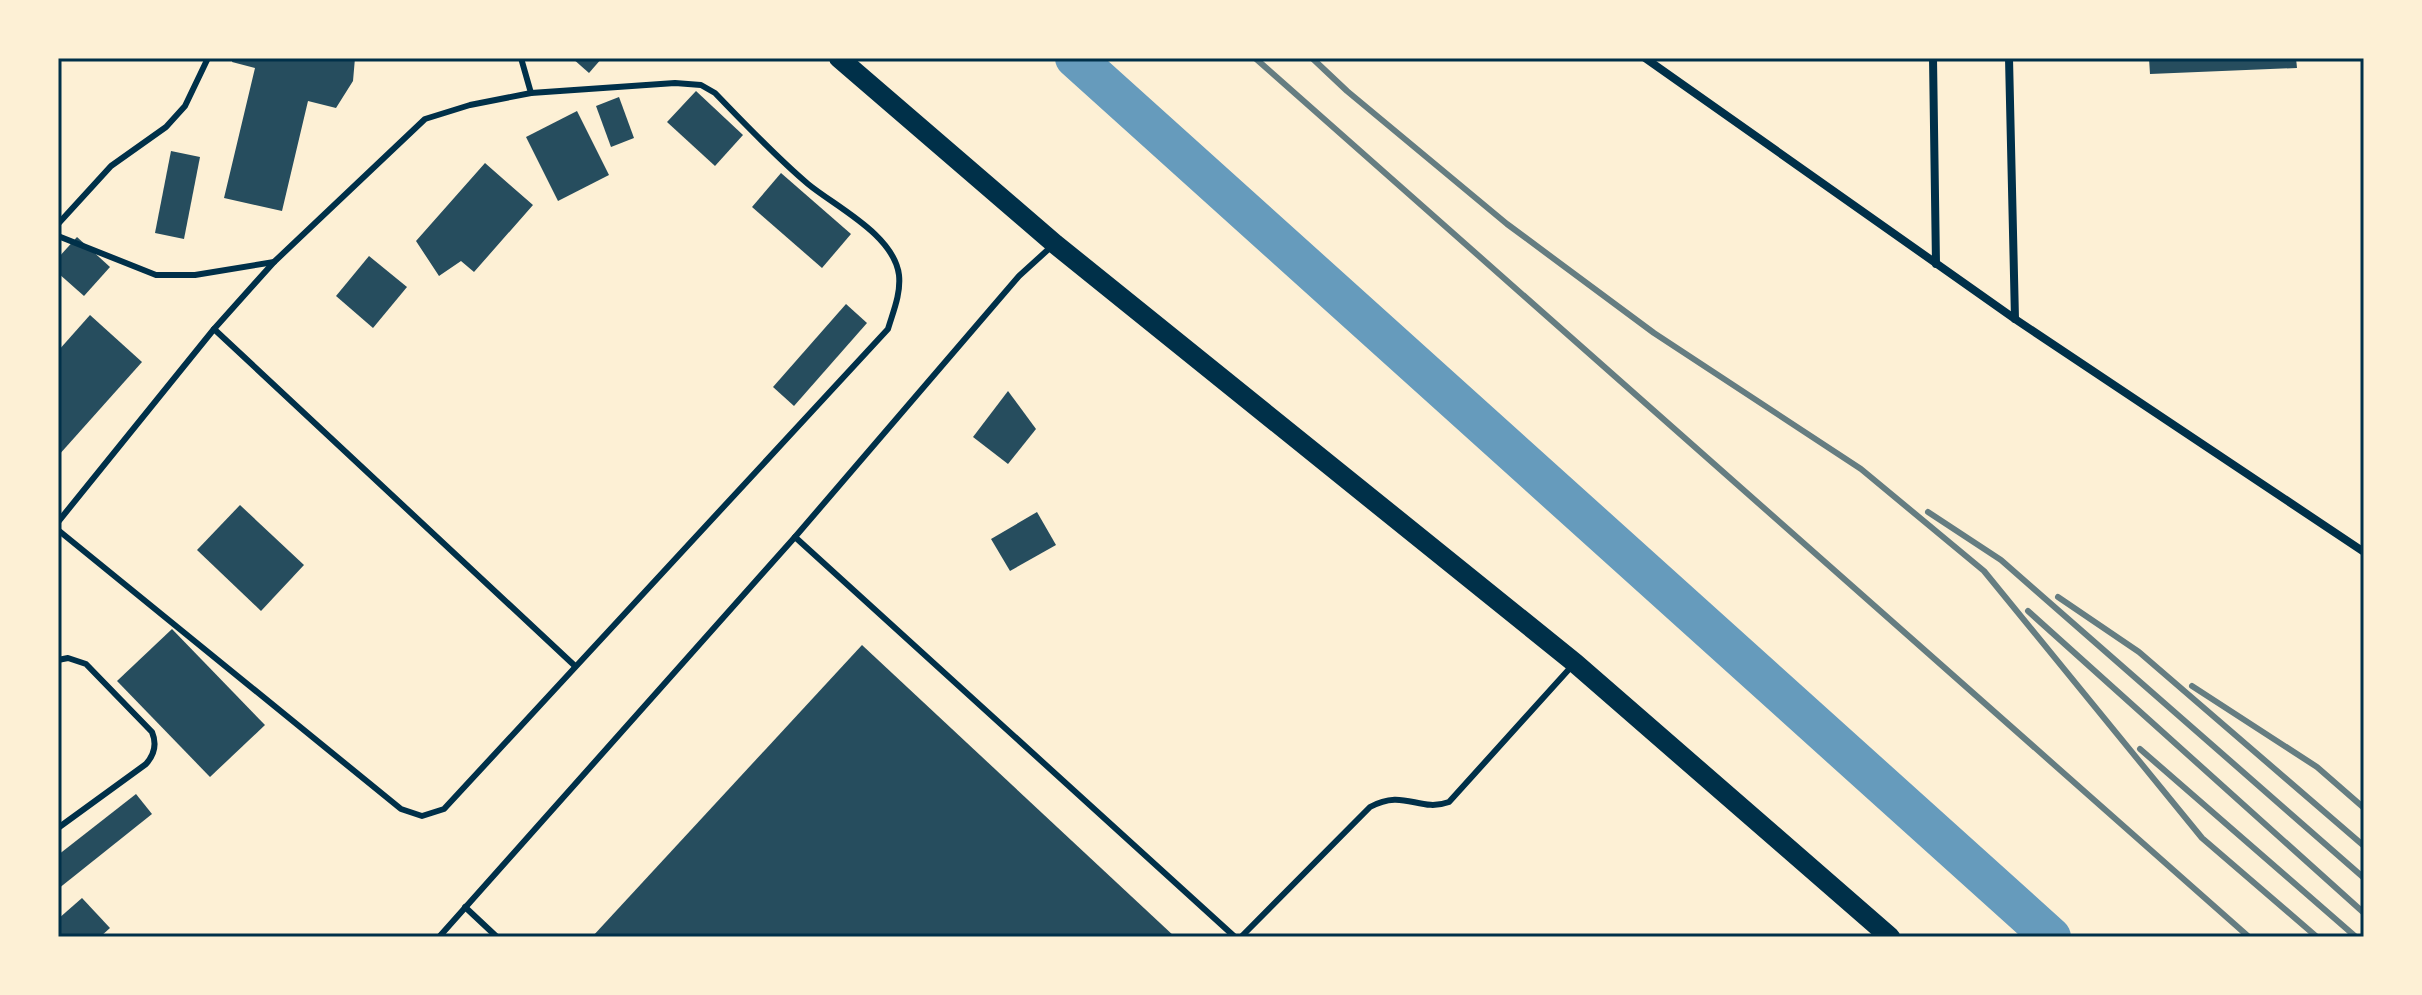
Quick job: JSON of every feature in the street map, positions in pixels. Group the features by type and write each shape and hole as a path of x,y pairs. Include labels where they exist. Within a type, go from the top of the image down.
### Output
{"main road":[{"path":"839,58 1055,244 1575,663 1890,937"}],"street":[{"path":"1645,58 2015,319 2364,552"},
{"path":"1933,58 1936,264"},
{"path":"2009,58 2015,319"}],"lane":[{"path":"58,224 111,166 176,117 190,97 208,58"},
{"path":"521,58 531,93"},
{"path":"58,522 214,329 274,262 425,119 470,105 531,93 675,83 701,85 715,93 809,184 858,220 884,245 899,273 898,298 888,329 444,809 422,816 401,809 58,530"},
{"path":"58,236 156,275 195,275 274,262"},
{"path":"439,937 795,537 1019,276 1055,244"},
{"path":"214,329 575,666"},
{"path":"795,537 1238,937 1370,807 1393,798 1438,806 1449,802 1575,663"},
{"path":"58,660 68,658 86,664 152,732 155,740 152,757 146,764 58,828"},
{"path":"465,907 497,937"}],"building":[{"path":"233,58 355,58 353,81 336,108 308,101 282,211 224,198 255,68 232,62"},
{"path":"572,58 602,58 589,73"},
{"path":"2149,58 2296,58 2297,68 2150,74"},
{"path":"696,91 743,135 715,166 667,122"},
{"path":"619,97 634,138 611,147 596,106"},
{"path":"577,111 609,175 558,201 526,137"},
{"path":"171,151 200,157 184,239 155,233"},
{"path":"485,163 533,205 474,272 461,261 439,276 416,241"},
{"path":"781,173 851,234 822,268 752,207"},
{"path":"77,237 110,267 84,296 58,273 58,258"},
{"path":"369,256 407,287 373,328 336,296"},
{"path":"846,304 867,323 794,406 773,387"},
{"path":"90,315 142,362 58,456 58,351"},
{"path":"1008,391 1036,429 1008,464 973,437"},
{"path":"240,505 304,565 261,611 197,550"},
{"path":"1037,512 1056,545 1010,571 991,539"},
{"path":"172,629 265,725 210,777 117,681"},
{"path":"862,645 1175,937 592,937"},
{"path":"136,794 152,814 58,889 58,855"},
{"path":"82,898 110,928 100,937 58,937 58,919"}],"waterway":[{"path":"1075,58 2051,937"}],"railway":[{"path":"1255,58 2249,937"},
{"path":"1312,58 1347,91 1507,224 1654,333 1861,469 1984,571 2202,838 2317,937"},
{"path":"1928,512 2001,560 2364,878"},
{"path":"2058,597 2139,652 2364,846"},
{"path":"2028,611 2364,913"},
{"path":"2192,686 2317,767 2364,808"},
{"path":"2140,749 2356,937"}]}
